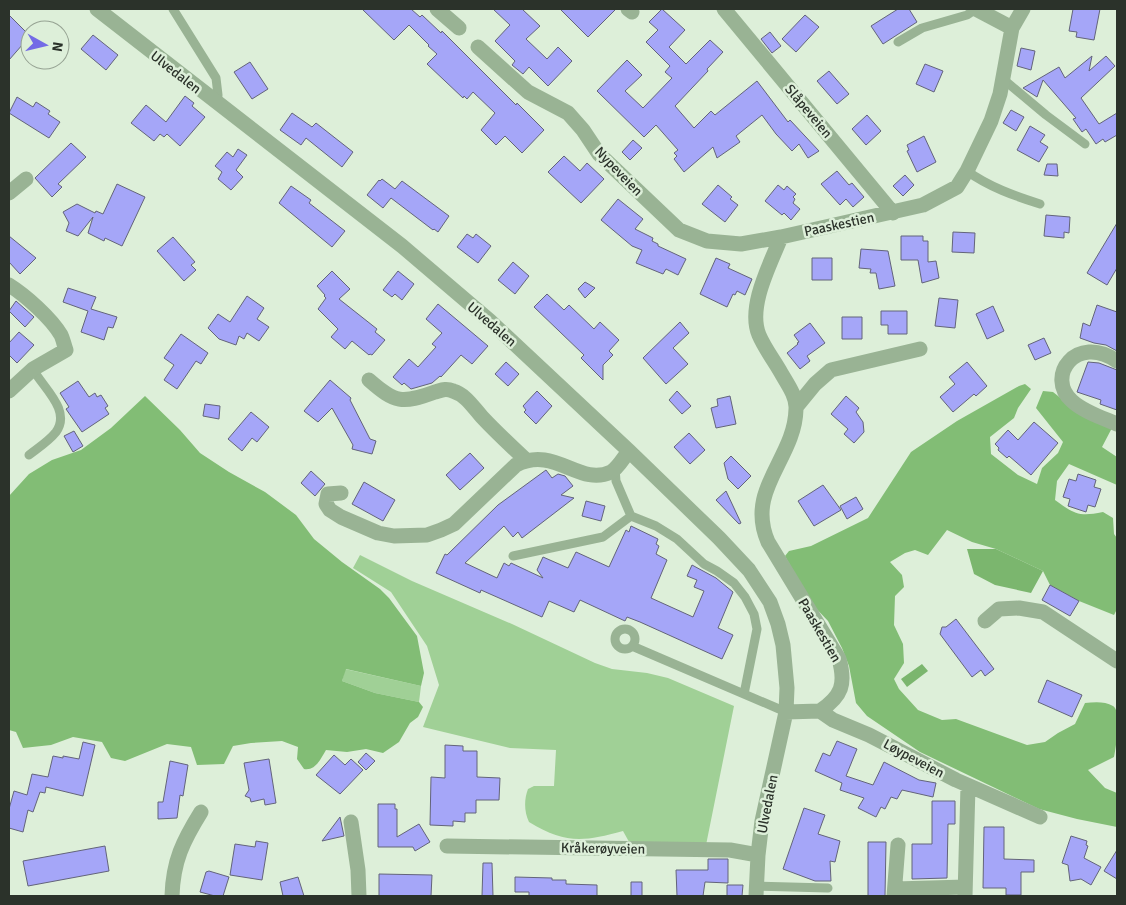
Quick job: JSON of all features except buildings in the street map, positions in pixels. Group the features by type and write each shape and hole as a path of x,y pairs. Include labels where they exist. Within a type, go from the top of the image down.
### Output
{"street":[{"path":"437,9 459,28"},
{"name":"Slåpeveien","path":"724,9 893,213"},
{"path":"976,9 1012,28"},
{"name":"Paaskestien","path":"781,237 923,205 957,187 967,171 991,121 1012,28 1022,9"},
{"name":"Ulvedalen","path":"103,11 217,104 402,246 490,321 628,450 719,538 749,570 770,602 784,645 786,667 786,712 762,821 758,855 757,891"},
{"name":"Nypeveien","path":"478,47 528,92 568,113 584,130 600,154 680,230 707,241 741,244 781,237"},
{"path":"9,193 26,179"},
{"path":"781,237 757,300 755,318 759,334 791,391 797,406"},
{"path":"9,286 17,290 52,323 62,336 66,350 33,370 9,391"},
{"name":"Paaskestien","path":"820,711 832,703 840,693 842,671 838,659 768,542 761,522 763,500 795,423 797,406 815,384 832,370 920,349"},
{"path":"1117,362 1102,353 1085,352 1070,359 1065,368 1063,379 1063,388 1073,403 1117,424"},
{"path":"369,380 384,393 395,399 409,400 445,389 454,391 463,396 526,460"},
{"path":"341,493 328,494 326,504 330,510 342,517 387,536 427,535 454,524 516,465 526,460 551,461 592,476 611,472 628,450"},
{"path":"985,621 999,609 1019,608 1042,612 1117,661"},
{"path":"786,712 820,711"},
{"name":"Løypeveien","path":"820,711 833,720 869,735 968,786 1040,817"},
{"path":"898,845 894,893 965,892 968,786"},
{"path":"172,896 173,876 177,858 200,812"},
{"path":"351,822 358,870 359,896"},
{"name":"Kråkerøyveien","path":"447,846 730,850 758,855"}],"lane":[{"path":"173,9 216,78 217,104"},
{"path":"898,42 922,28 967,15 976,9"},
{"path":"1002,79 1085,144"},
{"path":"967,171 1018,198 1040,204"},
{"path":"29,455 56,432 60,418 59,408 33,370"},
{"path":"615,468 616,481 631,516 656,526 677,539 704,564 734,583 745,597 754,614 757,630 744,694"},
{"path":"513,556 603,537 631,516"},
{"path":"632,646 786,712"},
{"path":"757,891 828,888"}],"shaded area":[{"path":"1025,384 1031,389 1018,408 1014,418 990,437 991,454 1018,475 1037,484 1042,468 1058,453 1063,442 1036,408 1043,391 1053,392 1077,411 1113,426 1102,447 1117,457 1117,485 1069,464 1057,481 1055,500 1077,513 1103,512 1113,518 1114,534 1117,538 1117,609 1114,615 1079,601 1050,585 1043,571 996,549 972,542 947,530 928,555 915,550 905,553 890,562 902,575 904,587 895,596 894,625 903,644 904,663 894,679 899,689 918,710 942,720 956,719 1027,745 1045,742 1075,724 1085,703 1110,704 1116,709 1118,722 1114,757 1088,770 1105,788 1117,793 1117,827 1039,809 920,752 867,716 856,703 849,666 842,648 828,621 810,602 785,556 789,551 811,546 868,518 911,452 957,421"},
{"path":"145,396 180,430 200,453 265,492 296,515 314,539 380,589 389,598 417,636 424,673 421,686 346,669 342,681 375,693 419,702 423,707 418,717 410,723 399,742 383,753 366,749 347,752 326,750 315,766 304,769 297,759 298,747 282,741 233,746 224,764 197,765 191,747 167,744 125,761 111,758 102,742 73,737 51,745 23,748 16,732 9,730 9,496 29,474 52,460 81,450 111,428"},
{"path":"967,549 996,549 1043,571 1031,593 995,585 974,574"},
{"path":"360,555 412,581 512,624 595,663 612,669 647,673 668,678 734,706 705,850 633,849 623,831 585,839 574,839 553,834 529,822 525,806 528,789 534,786 554,786 556,750 510,748 423,727 439,685 427,646 391,592 353,568"},
{"path":"922,664 928,671 907,687 901,679"},
{"path":"345,669 421,686 419,702 375,693 342,681"}]}
